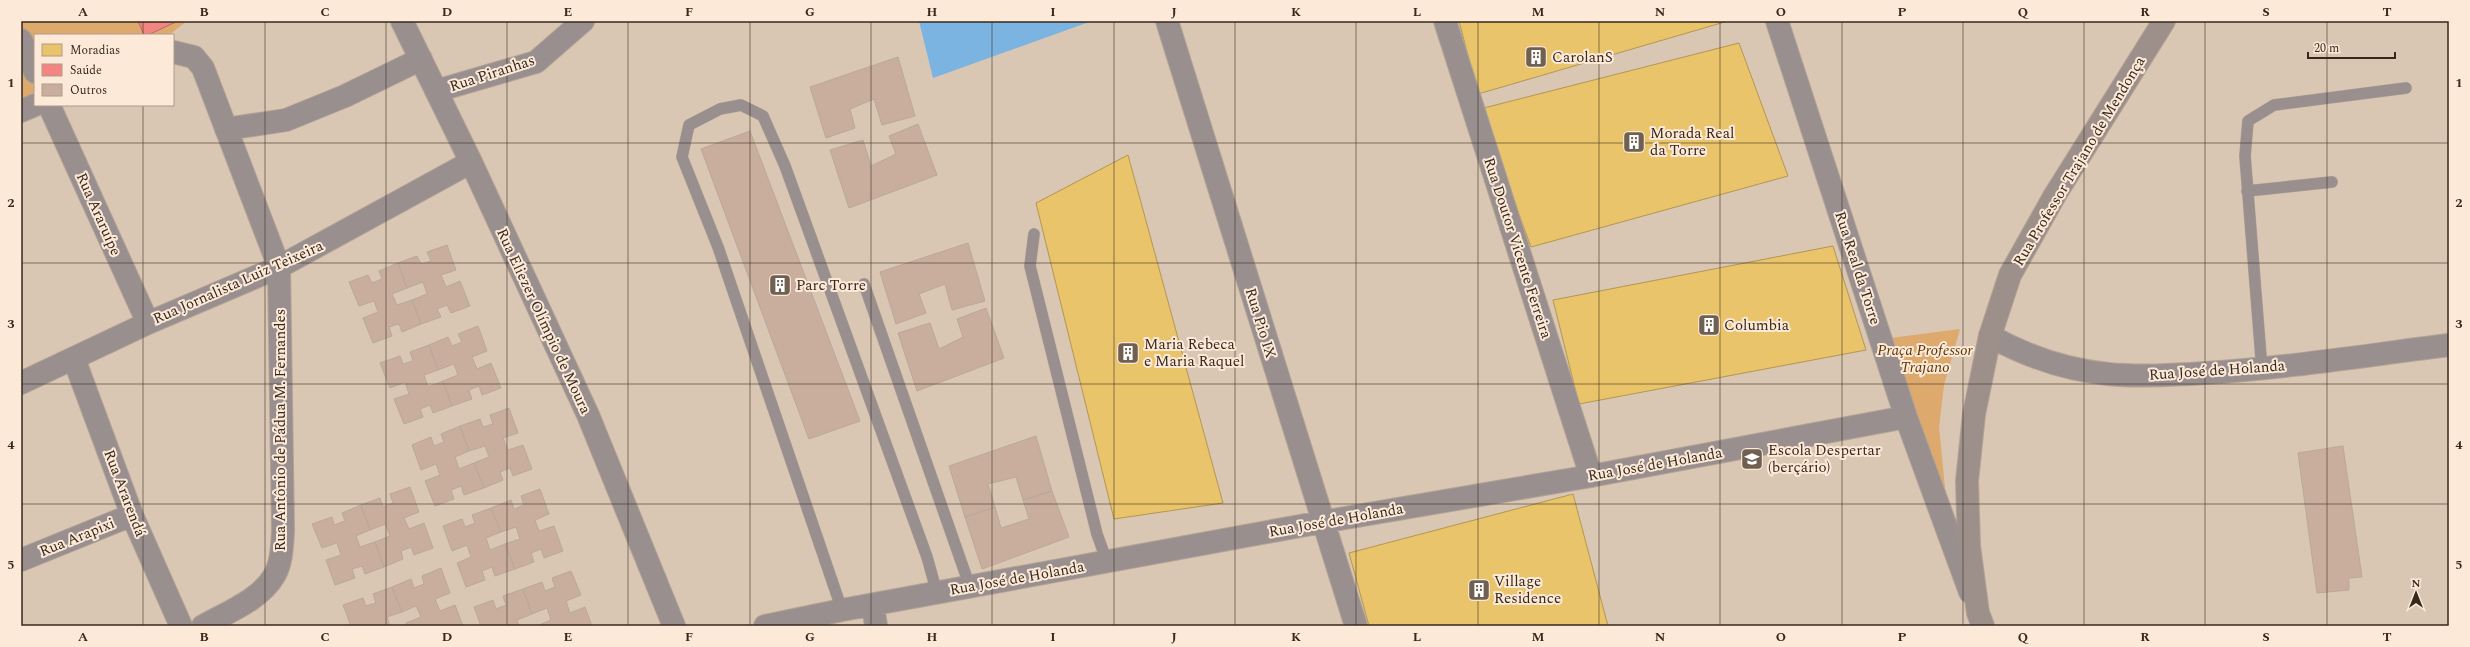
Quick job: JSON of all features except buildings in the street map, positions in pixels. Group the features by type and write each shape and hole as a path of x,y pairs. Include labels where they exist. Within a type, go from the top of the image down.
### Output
{"main road":[{"name":"Rua Professor Trajano de Mendonça","path":"1981,620 1969,546 1967,481 1974,414 1990,336 2010,274 2055,195 2164,21"}],"street":[{"name":"Rua Eliezer Olímpio de Moura","path":"402,21 471,162 588,415 674,626"},
{"name":"Rua Piranhas","path":"436,91 536,62 583,21"},
{"name":"Rua Pio IX","path":"1167,21 1322,522 1356,626"},
{"name":"Rua Doutor Vicente Ferreira","path":"1445,21 1591,476"},
{"name":"Rua Real da Torre","path":"1777,21 1906,417 1981,620"},
{"path":"21,40 34,70"},
{"path":"174,52 194,58 203,68 279,267"},
{"path":"226,129 286,120 344,96 421,59"},
{"path":"21,111 34,105"},
{"name":"Rua Araruípe","path":"50,106 148,323"},
{"name":"Rua Jornalista Luiz Teixeira","path":"21,383 148,323 279,267 471,162"},
{"name":"Rua Antônio de Pádua M. Fernandes","path":"203,626 256,595 274,576 280,560 283,530 279,267"},
{"name":"Rua José de Holanda","path":"1990,336 2025,354 2061,365 2107,374 2161,375 2262,370 2449,345"},
{"name":"Rua Ararendá","path":"74,359 132,515 180,626"},
{"name":"Rua José de Holanda","path":"766,626 842,610 875,616 937,593 1322,522 1591,476 1906,417"},
{"name":"Rua Arapixi","path":"21,560 132,515"}],"lane":[{"path":"2262,370 2245,156 2248,121 2274,106 2406,88"},
{"path":"842,610 718,247 682,157 689,125 720,109 741,106 763,116 785,166 927,557 937,593"},
{"path":"2247,191 2332,182"},
{"path":"1034,234 1030,266 1098,534 1107,562"},
{"path":"864,284 970,587"}],"green space":[{"path":"21,21 187,21 170,34 34,34 34,95 21,101"},
{"name":"Praça Professor Trajano","path":"1960,329 1944,385 1939,427 1946,498 1891,338"}],"water":[{"path":"919,21 1092,21 933,78"}],"place":[{"name":"CarolanS","path":"1536,57"},
{"name":"Morada Real da Torre","path":"1634,142"},
{"name":"Parc Torre","path":"780,285"},
{"name":"Columbia","path":"1709,325"},
{"name":"Maria Rebeca e Maria Raquel","path":"1128,353"},
{"name":"Escola Despertar (berçário)","path":"1752,459"},
{"name":"Village Residence","path":"1479,590"}]}
